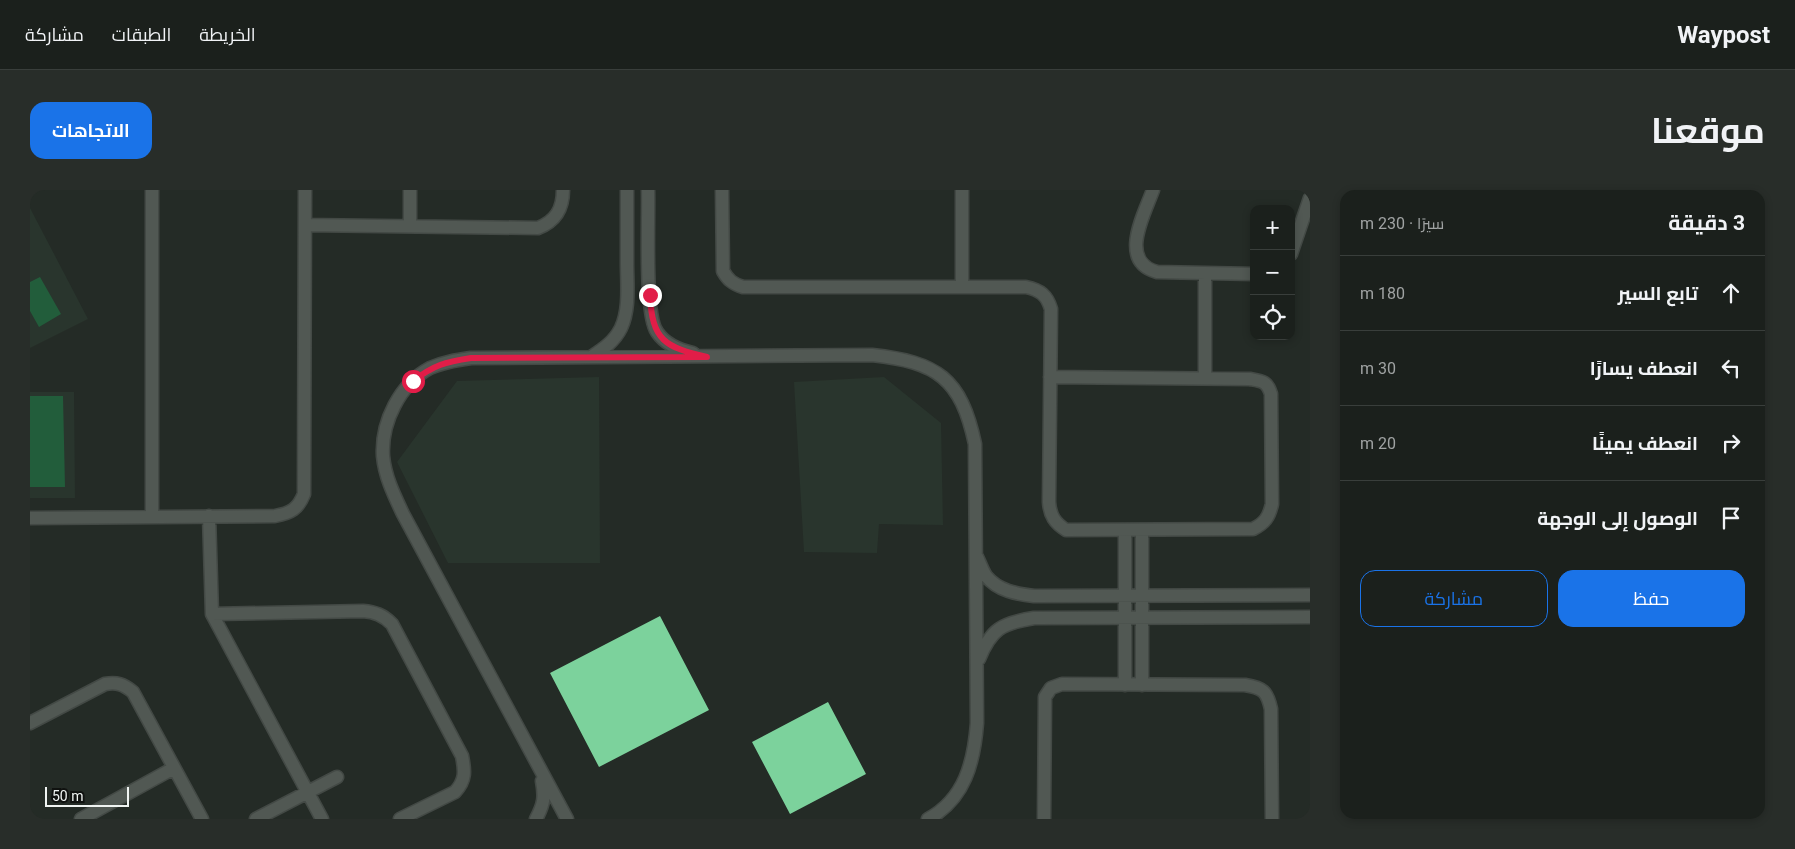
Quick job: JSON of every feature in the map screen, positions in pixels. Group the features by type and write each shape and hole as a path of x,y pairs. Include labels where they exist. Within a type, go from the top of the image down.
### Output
{"street":[{"path":"152,190 152,517"},
{"path":"30,518 275,516 287,514 295,510 304,494 305,190"},
{"path":"410,190 410,225"},
{"path":"305,225 538,228 546,225 560,212 563,202 563,190"},
{"path":"591,357 614,339 625,316 627,297 627,190"},
{"path":"648,190 650,295 653,322 657,332 668,343 679,350 707,357"},
{"path":"722,190 723,271 727,279 743,287 1026,287 1036,289 1044,294 1050,309 1049,511 1058,525 1066,530 1253,529 1266,521 1270,515 1272,504 1271,394 1268,386 1262,381 1250,379 1050,377"},
{"path":"962,190 962,287"},
{"path":"1153,190 1135,249 1138,258 1147,269 1157,272 1250,274"},
{"path":"1292,250 1310,198"},
{"path":"1205,274 1205,379"},
{"path":"567,819 389,486 383,456 384,434 390,416 399,397 413,381 429,369 446,362 471,358 872,355 898,358 918,364 938,373 951,385 963,402 970,420 975,444 977,723 975,748 971,765 959,791 949,803 928,819"},
{"path":"209,516 212,614 322,819"},
{"path":"1125,530 1125,685"},
{"path":"1142,530 1142,685"},
{"path":"976,555 987,576 1000,587 1014,594 1034,596 1310,595"},
{"path":"212,614 363,611 374,612 385,617 392,624 462,756 465,769 462,784 455,792 400,819"},
{"path":"977,664 991,636 1011,621 1034,618 1310,617"},
{"path":"30,723 95,688 116,682 125,686 133,692 202,819"},
{"path":"1044,819 1045,697 1051,688 1062,684 1245,685 1258,687 1265,692 1271,709 1272,819"},
{"path":"536,819 542,809 545,795 539,766"},
{"path":"81,819 174,768"},
{"path":"256,819 337,777"}],"shaded area":[{"path":"30,208 88,319 30,348"},
{"path":"599,377 600,563 448,563 397,462 457,381"},
{"path":"884,377 941,423 943,525 879,524 877,553 804,552 794,382"},
{"path":"30,392 74,392 75,498 30,498"}],"green space":[{"path":"40,277 61,314 39,327 30,311 30,282"},
{"path":"30,396 63,396 65,487 30,487"}],"building":[{"path":"660,616 709,710 599,767 550,673"},
{"path":"828,702 866,774 790,814 752,742"}],"route":[{"path":"413,381 429,369 446,362 471,358 707,357 679,350 668,343 657,332 651,313 650,295"}]}
